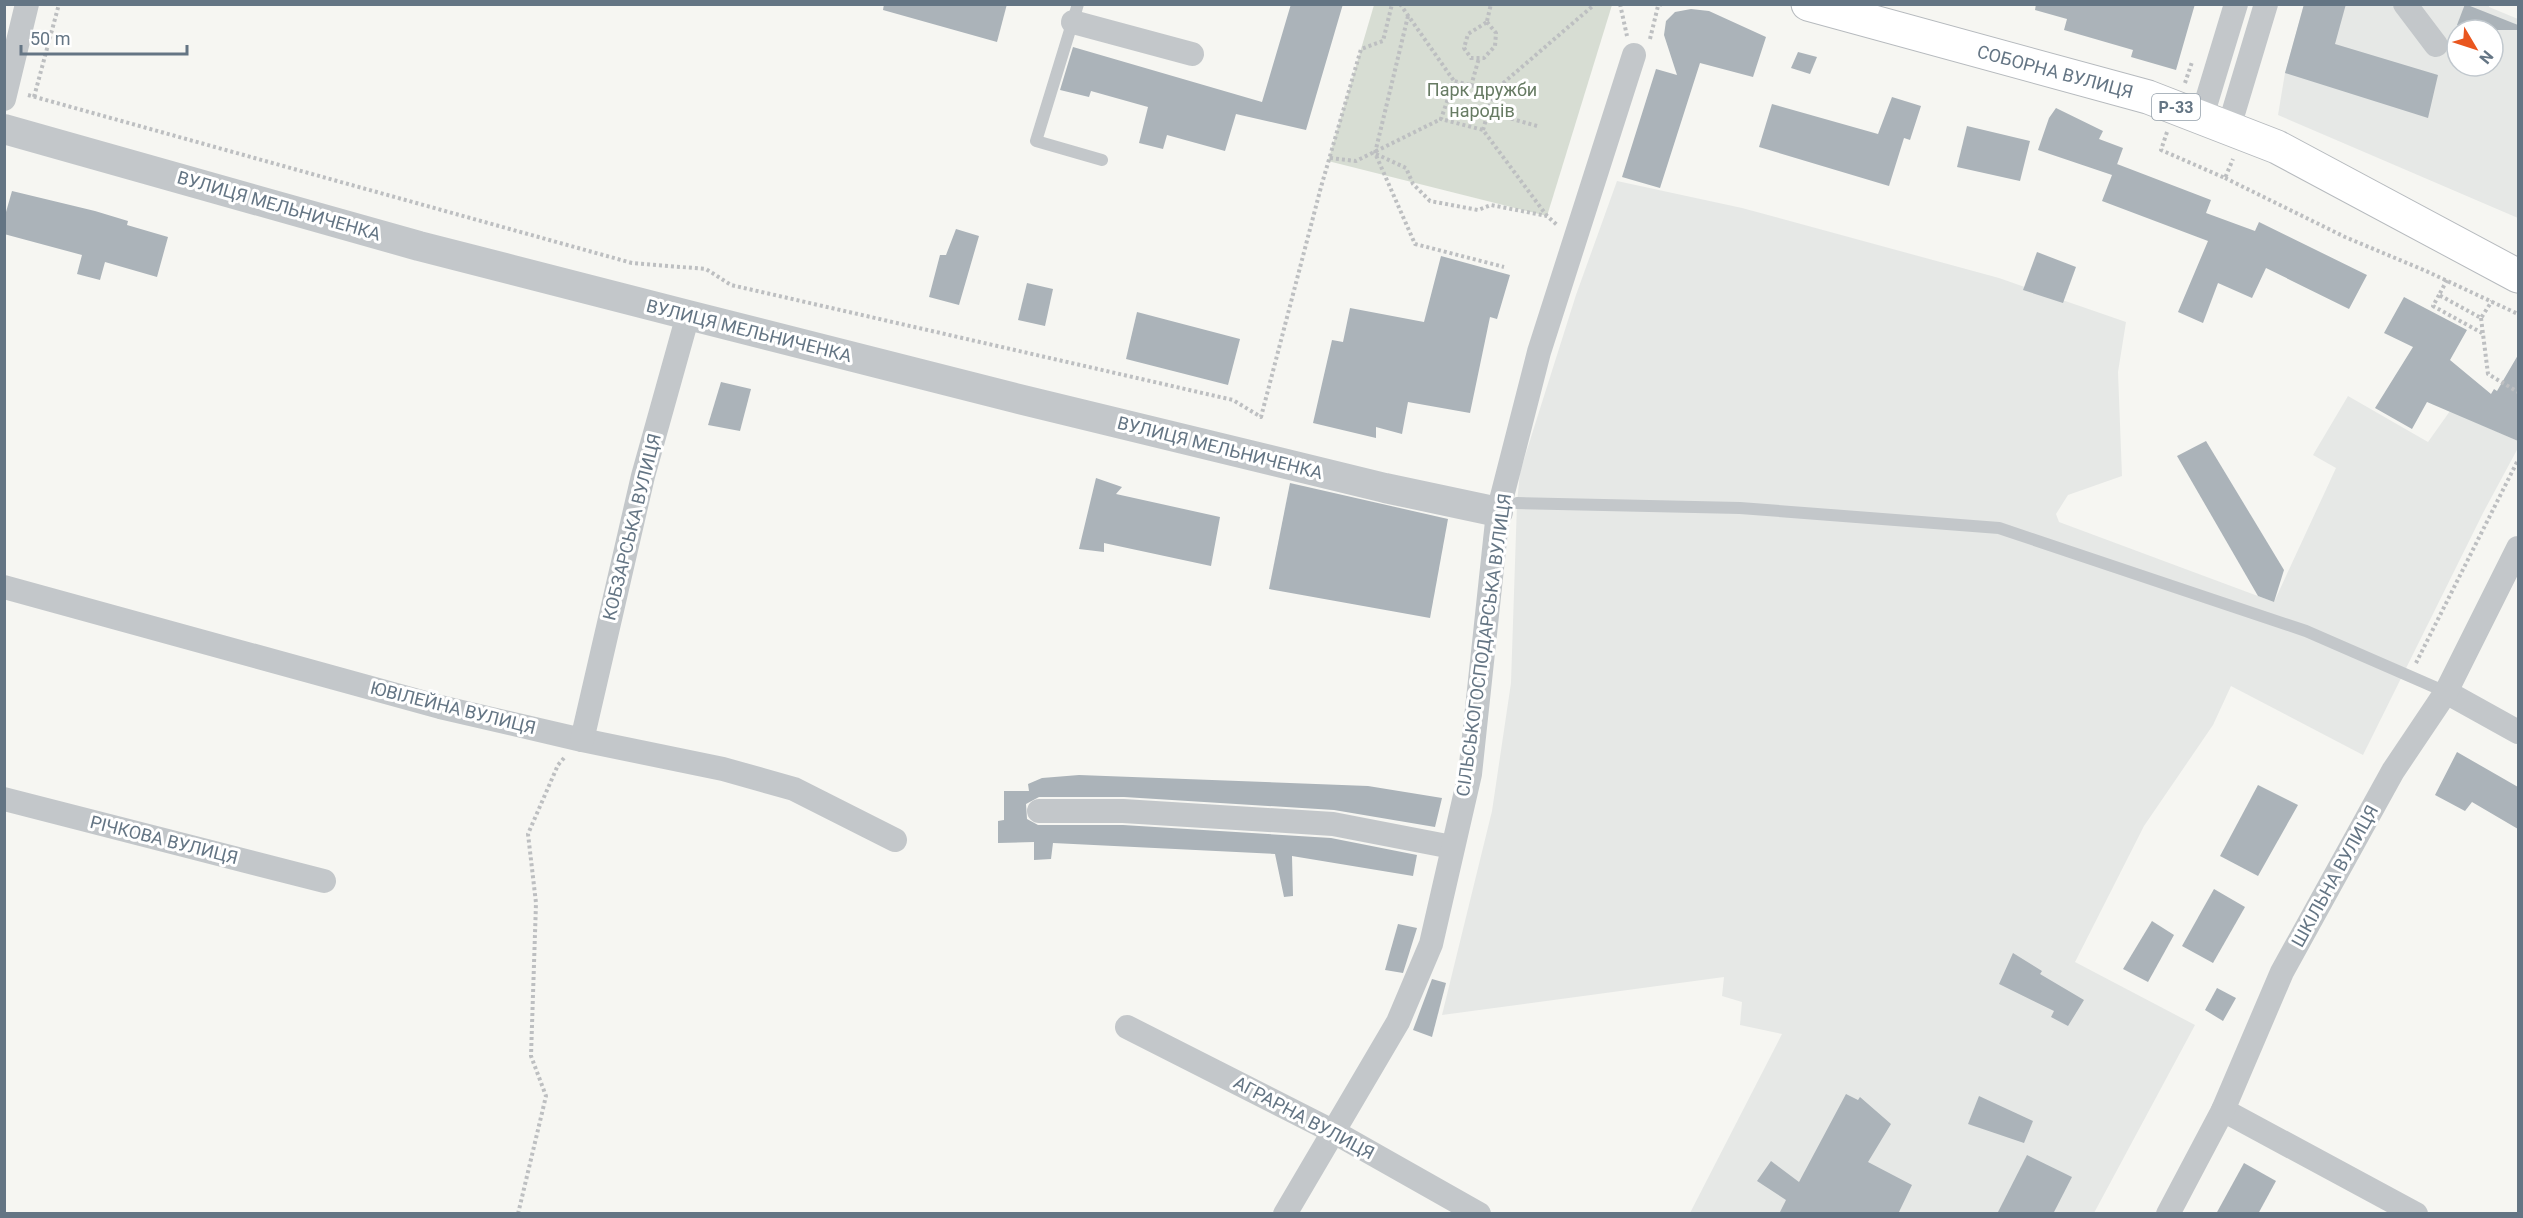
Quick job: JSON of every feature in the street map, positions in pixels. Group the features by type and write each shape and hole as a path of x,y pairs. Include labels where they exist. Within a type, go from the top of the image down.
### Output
{"main road":[{"name":"СОБОРНА ВУЛИЦЯ","path":"1808,4 2203,117 2277,147 2518,276"}],"street":[{"path":"4,99 27,4"},
{"path":"2203,117 2235,4"},
{"path":"2203,117 2266,4"},
{"path":"2405,4 2436,45"},
{"path":"1075,13 1192,54"},
{"name":"СІЛЬСЬКОГОСПОДАРСЬКА ВУЛИЦЯ","path":"1285,1214 1398,1022 1427,954 1470,774 1507,508 1539,351 1634,55"},
{"name":"ВУЛИЦЯ МЕЛЬНИЧЕНКА","path":"4,129 419,246 1015,399 1384,488 1507,508"},
{"name":"КОБЗАРСЬКА ВУЛИЦЯ","path":"582,740 643,476 688,315"},
{"name":"ШКІЛЬНА ВУЛИЦЯ","path":"2168,1214 2223,1110 2282,972 2393,771 2446,692 2518,548"},
{"name":"ЮВІЛЕЙНА ВУЛИЦЯ","path":"4,587 440,707 582,740 723,769 794,789 895,840"},
{"path":"2446,692 2518,732"},
{"name":"РІЧКОВА ВУЛИЦЯ","path":"4,799 324,881"},
{"path":"1039,811 1123,812 1333,824 1452,847"},
{"name":"АГРАРНА ВУЛИЦЯ","path":"1127,1027 1334,1132 1479,1214"},
{"path":"2223,1110 2416,1214"}],"lane":[{"path":"1075,13 1036,141 1102,160"},
{"path":"1507,508 1740,508 1999,528 2307,632 2446,692"}],"path":[{"path":"59,4 34,97 193,139 632,263 706,269 731,285 1233,400 1262,417 1329,158 1361,49 1383,41 1392,4"},
{"path":"1400,4 1454,81 1494,92"},
{"path":"1487,22 1496,33 1495,46 1484,58 1471,58 1464,48 1468,34 1487,22 1491,4"},
{"path":"1484,130 1494,92 1595,4"},
{"path":"1408,16 1375,153 1415,244 1504,267"},
{"path":"2161,150 2203,117 2194,56"},
{"path":"1471,86 1479,58"},
{"path":"1442,119 1454,81"},
{"path":"1488,112 1537,126"},
{"path":"1329,158 1356,161 1442,119 1484,130 1547,216 1575,239"},
{"path":"1375,153 1406,168 1413,184 1430,201 1478,210 1491,205 1547,216"},
{"path":"2225,178 2345,237 2447,280 2518,314"},
{"path":"2447,280 2433,306 2483,334"},
{"path":"2439,295 2481,318"},
{"path":"2492,301 2481,318 2488,374 2518,392"},
{"path":"2409,676 2518,460"},
{"path":"518,1214 546,1096 531,1056 536,903 528,834 558,765 582,740"}],"shaded area":[{"path":"2304,5 2489,5 2489,7 2518,19 2518,218 2278,115 2285,73"},
{"path":"1617,181 1742,208 1999,278 2126,322 2118,372 2122,476 2068,495 2056,514 2059,522 2274,602 2336,468 2313,455 2348,396 2428,442 2450,411 2518,441 2518,448 2483,513 2363,755 2231,686 2213,725 2144,826 2075,962 2195,1025 2094,1213 1690,1213 1782,1034 1740,1025 1742,1002 1722,996 1724,977 1442,1015 1492,811 1511,683 1520,472 1576,295"}],"green space":[{"name":"Парк дружби народів","path":"1374,5 1612,5 1547,216 1328,161"}],"building":[{"path":"884,4 1007,4 997,42 883,10"},
{"path":"1291,4 1343,4 1306,130 1236,114 1225,151 1167,135 1163,149 1139,143 1148,107 1091,91 1089,97 1060,90 1073,47 1262,102"},
{"path":"2036,4 2195,4 2176,70 2131,57 2133,50 2064,30 2067,19 2035,10"},
{"path":"2304,4 2346,4 2335,44 2438,75 2428,118 2285,73"},
{"path":"2465,4 2500,18 2460,18"},
{"path":"1691,9 1709,11 1766,37 1753,77 1700,63 1660,188 1622,177 1656,69 1677,75 1664,35 1666,21 1675,12"},
{"path":"2505,20 2518,25 2518,30 2505,30"},
{"path":"1798,52 1817,57 1810,74 1791,68"},
{"path":"1892,97 1921,106 1910,140 1904,138 1889,186 1759,147 1772,104 1878,134"},
{"path":"2056,108 2103,131 2099,139 2123,148 2117,164 2211,200 2206,213 2255,231 2259,222 2367,275 2349,309 2266,268 2252,298 2218,283 2203,323 2178,312 2208,241 2102,201 2112,175 2038,150 2049,118"},
{"path":"1967,126 2030,141 2020,181 1957,167"},
{"path":"12,191 95,211 128,221 127,225 168,237 157,277 105,262 100,280 77,274 82,255 4,234 4,219"},
{"path":"956,229 979,236 959,305 929,297 940,255 946,255"},
{"path":"2037,252 2076,267 2063,303 2023,290"},
{"path":"1441,256 1510,275 1497,319 1490,317 1470,413 1408,402 1402,434 1376,427 1376,438 1313,423 1332,340 1343,342 1350,308 1424,322"},
{"path":"1027,283 1053,289 1045,326 1018,320"},
{"path":"2404,297 2467,330 2450,360 2491,394 2494,389 2497,391 2518,355 2518,441 2427,402 2412,429 2375,408 2413,347 2384,333"},
{"path":"1137,312 1240,339 1228,385 1126,359"},
{"path":"721,382 751,389 740,431 708,425"},
{"path":"2206,441 2284,570 2274,602 2258,596 2177,456"},
{"path":"1096,478 1122,487 1116,494 1220,517 1211,566 1104,543 1104,552 1079,549"},
{"path":"1290,483 1448,519 1430,618 1269,589"},
{"path":"2457,752 2518,787 2518,829 2472,802 2465,811 2435,795"},
{"path":"1079,775 1368,786 1442,798 1435,827 1334,810 1124,797 1039,797 1026,804 1027,819 1038,825 1123,825 1331,838 1417,855 1413,876 1292,856 1293,896 1284,897 1275,854 1053,843 1051,859 1034,860 1034,842 998,843 998,821 1004,820 1004,791 1029,791 1028,784 1042,778"},
{"path":"2258,785 2298,805 2258,876 2220,856"},
{"path":"2214,889 2245,907 2213,963 2182,946"},
{"path":"2152,921 2174,935 2148,982 2123,969"},
{"path":"1398,924 1417,928 1403,973 1385,970"},
{"path":"2013,953 2042,971 2040,974 2084,1000 2068,1026 2051,1017 2054,1011 1999,984"},
{"path":"1432,979 1446,983 1432,1037 1413,1030"},
{"path":"2217,988 2236,998 2223,1021 2205,1010"},
{"path":"1846,1094 1858,1100 1860,1097 1891,1124 1868,1162 1912,1185 1898,1214 1779,1214 1786,1200 1757,1181 1771,1161 1799,1182"},
{"path":"1979,1096 2033,1121 2024,1143 1968,1124"},
{"path":"2027,1155 2072,1177 2053,1214 1997,1214"},
{"path":"2244,1163 2276,1181 2258,1214 2216,1214"}]}
